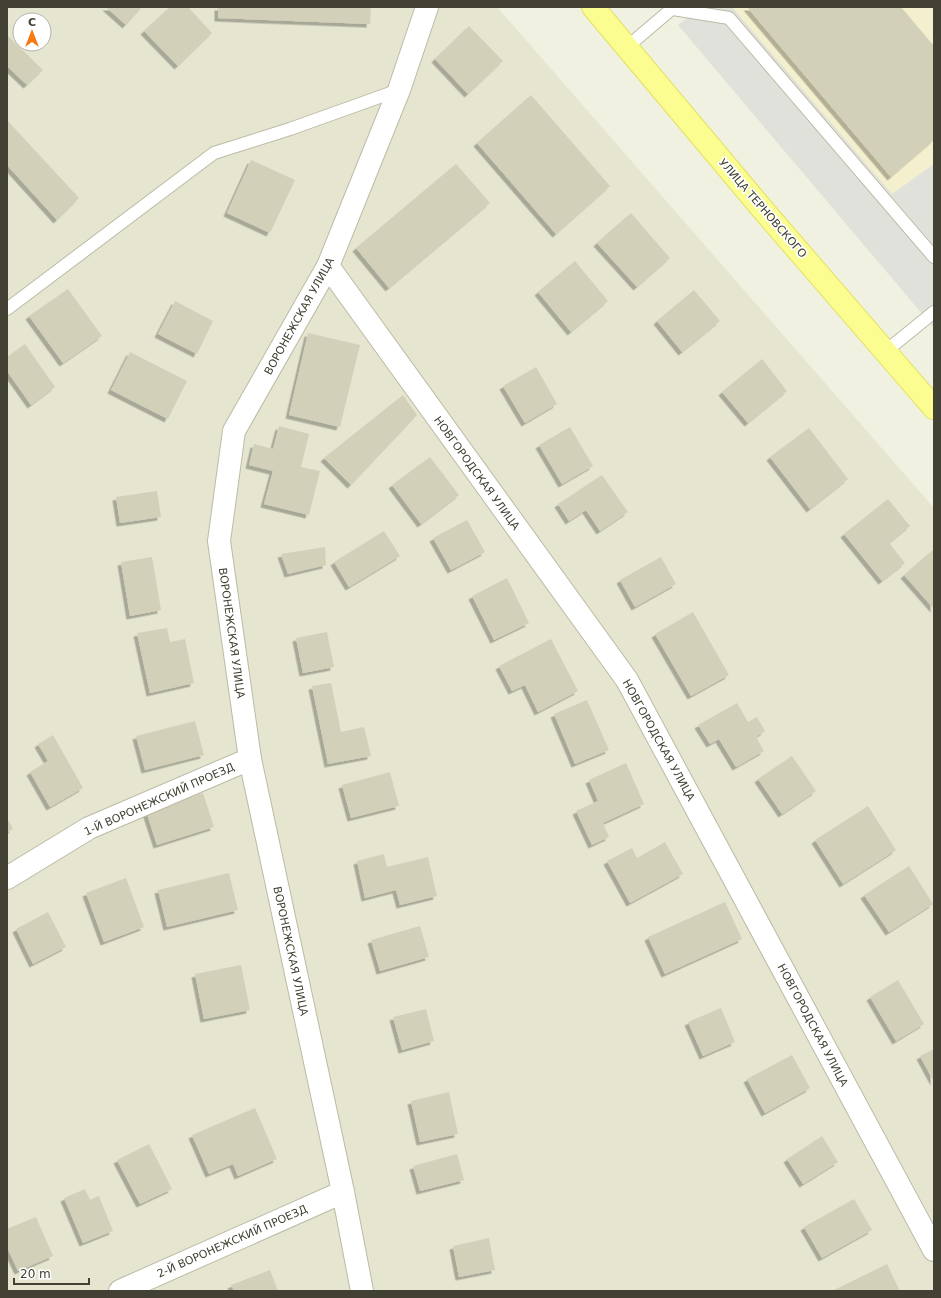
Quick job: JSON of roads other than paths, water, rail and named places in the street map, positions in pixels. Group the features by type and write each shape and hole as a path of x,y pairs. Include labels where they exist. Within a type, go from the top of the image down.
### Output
{"main road":[{"name":"УЛИЦА ТЕРНОВСКОГО","path":"593,7 764,211 934,408"}],"street":[{"name":"ВОРОНЕЖСКАЯ УЛИЦА","path":"362,1291 343,1192 250,759 219,541 234,431 328,266 399,90 427,7"},
{"name":"НОВГОРОДСКАЯ УЛИЦА","path":"328,266 627,680 934,1250"},
{"name":"1-Й ВОРОНЕЖСКИЙ ПРОЕЗД","path":"7,878 88,828 250,759"},
{"name":"2-Й ВОРОНЕЖСКИЙ ПРОЕЗД","path":"120,1291 343,1192"}],"lane":[{"path":"627,47 673,8 728,18 934,257"},
{"path":"7,309 214,153 290,130 399,90"},
{"path":"886,351 934,312"}]}
